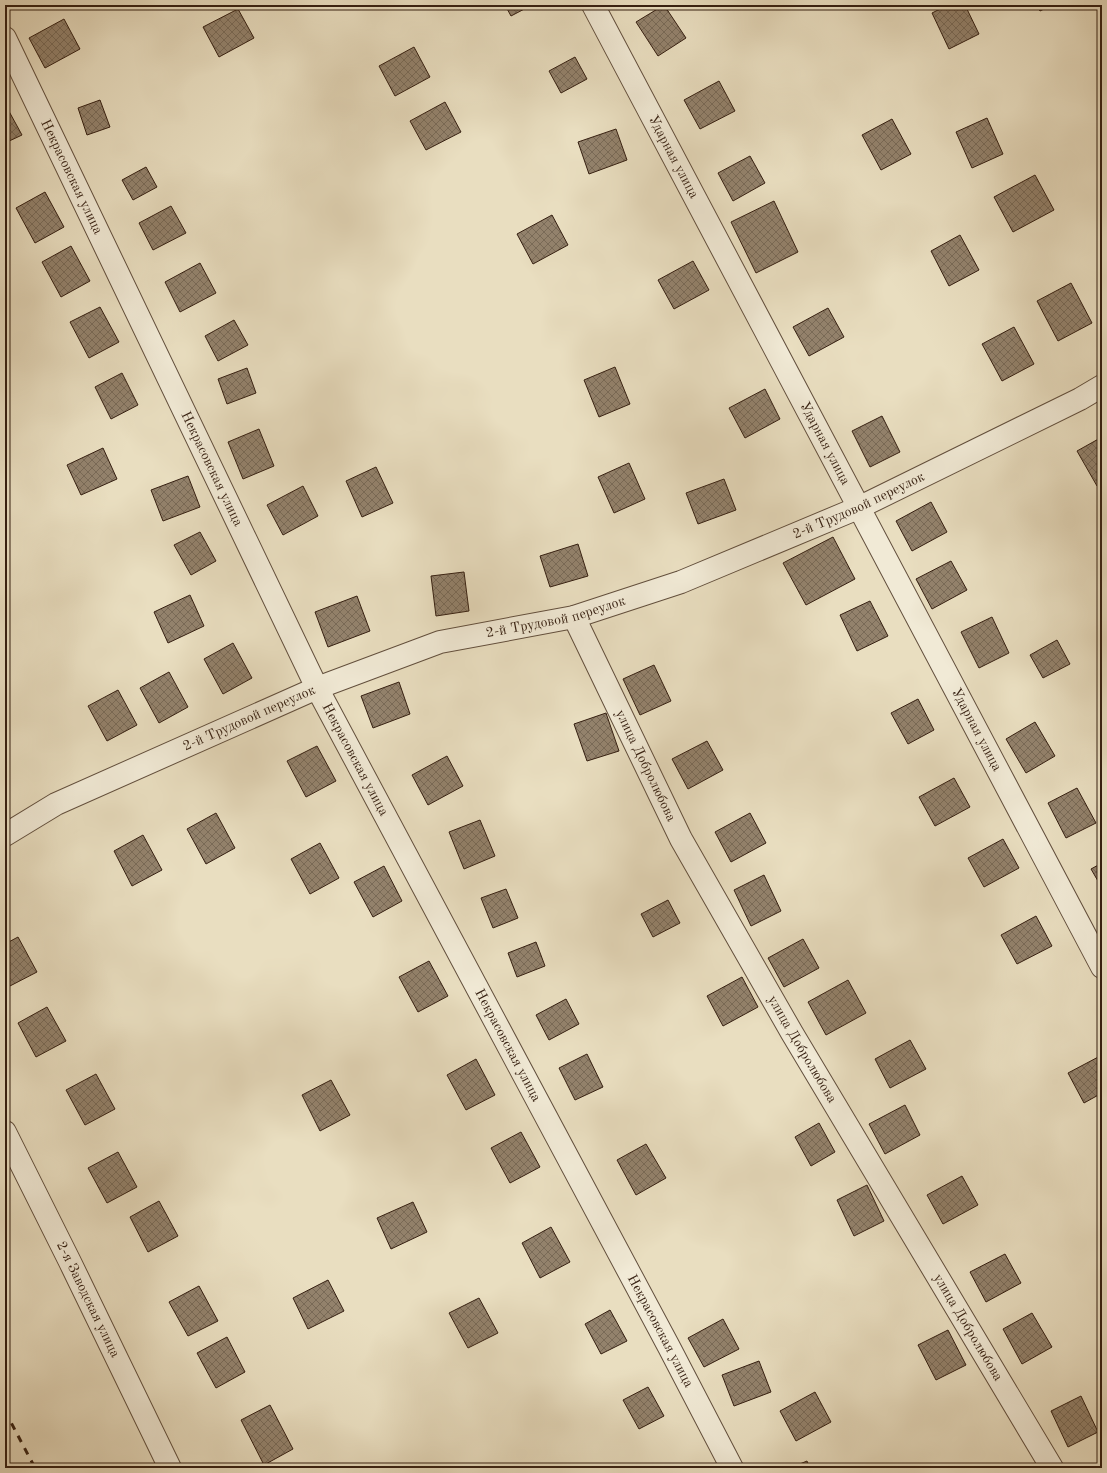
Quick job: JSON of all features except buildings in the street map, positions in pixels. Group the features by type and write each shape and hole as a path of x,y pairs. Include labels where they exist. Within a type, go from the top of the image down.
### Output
{"street":[{"name":"Ударная улица","path":"593,5 1102,967"},
{"name":"Некрасовская улица","path":"5,38 317,688 732,1468"},
{"name":"2-й Трудовой переулок","path":"5,835 56,804 317,688 440,642 574,618 681,582 858,508 1102,386"},
{"name":"улица Добролюбова","path":"574,618 681,839 796,1040 1052,1468"},
{"name":"2-я Заводская улица","path":"5,1132 74,1269 170,1468"}],"railway":[{"path":"5,1411 35,1468"}]}
